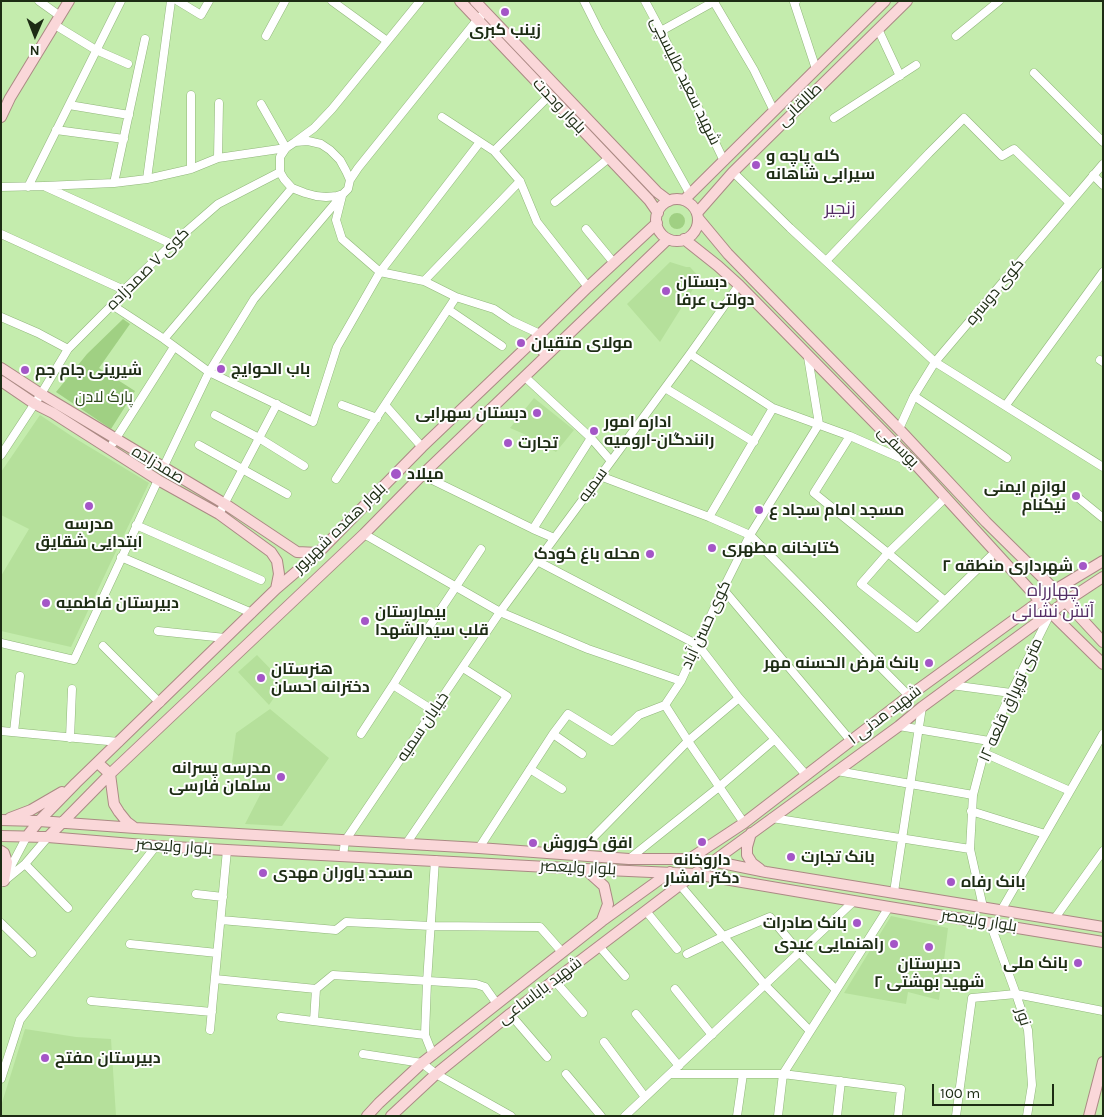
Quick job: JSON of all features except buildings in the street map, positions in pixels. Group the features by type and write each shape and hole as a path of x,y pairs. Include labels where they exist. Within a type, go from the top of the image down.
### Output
{"main road":[{"path":"1,117 6,96 58,21 69,1"},
{"name":"بلوار وحدت","path":"460,1 649,200 657,218"},
{"name":"بلوار وحدت","path":"475,1 657,192 669,201"},
{"name":"طالقانی","path":"687,197 885,1"},
{"name":"طالقانی","path":"697,215 733,172 907,1"},
{"path":"549,96 558,88"},
{"path":"687,197 697,215 696,229 684,239 668,239 659,229 657,218 662,206 674,199 687,197"},
{"name":"یوسفی","path":"697,215 728,254 899,429 986,522 1055,590 1103,642"},
{"name":"بلوار هفده شهریور","path":"27,836 76,783 276,589 318,553 422,447 614,263 657,218"},
{"name":"بلوار هفده شهریور","path":"48,837 110,774 364,534 422,475 668,239"},
{"name":"یوسفی","path":"684,239 718,266 739,286 916,465 1051,613 1103,664"},
{"path":"718,266 728,254"},
{"path":"537,338 547,355"},
{"name":"صمدزاده","path":"1,368 224,504 298,552 318,553"},
{"name":"صمدزاده","path":"1,381 34,404 53,413 158,480 219,514 271,552 277,562 279,574 276,589"},
{"path":"158,480 163,468"},
{"path":"976,530 986,522"},
{"name":"شهید مدنی ۱","path":"669,873 744,823 909,696 1055,590 1103,561"},
{"name":"شهید مدنی ۱","path":"695,874 899,726 922,706 1065,602 1103,577"},
{"path":"889,712 899,726"},
{"path":"98,763 110,774 114,804 119,812 135,828"},
{"path":"2,820 31,810 76,783"},
{"name":"بلوار ولیعصر","path":"2,820 479,848 629,859 712,861 766,872 1103,927"},
{"path":"751,833 747,847 747,856 758,868 766,872"},
{"name":"بلوار ولیعصر","path":"1,836 48,837 156,846 695,874 1103,942"},
{"path":"1,851 4,853 7,862 3,882"},
{"path":"585,869 604,886 608,904 602,921"},
{"name":"شهید باباساعی","path":"367,1116 422,1063 602,921 669,873"},
{"name":"شهید باباساعی","path":"390,1116 436,1074 510,1014 695,874"},
{"path":"983,907 990,923"},
{"path":"1089,1116 1100,1087 1103,1062"}],"street":[{"path":"39,1 58,21 96,50 128,64"},
{"path":"28,187 121,1"},
{"path":"147,179 171,1"},
{"path":"178,1 202,15 209,1"},
{"path":"266,36 285,1"},
{"path":"332,1 387,41"},
{"path":"1,187 114,183 147,179 191,169 218,158 286,148 314,128 420,1"},
{"path":"584,1 687,197"},
{"name":"شهید سعید طلیسچی","path":"645,1 724,161"},
{"path":"796,1 794,2 816,69"},
{"path":"956,36 999,1"},
{"path":"661,31 714,2 754,70 774,111"},
{"path":"163,468 209,372 254,299 348,189 350,180 358,168 477,20 486,13"},
{"path":"878,29 900,76"},
{"path":"114,183 145,40"},
{"path":"834,118 916,65"},
{"path":"1034,73 1103,142"},
{"path":"191,95 191,169"},
{"path":"494,151 549,96"},
{"path":"218,158 219,103"},
{"path":"261,104 286,148"},
{"path":"69,105 129,115"},
{"path":"442,117 494,151 520,181 537,222 588,287"},
{"path":"826,261 964,118 1002,156 1014,149 1070,203"},
{"path":"56,130 124,139"},
{"path":"296,142 308,141 320,144 330,150 340,160 350,180"},
{"path":"112,305 164,339 209,372 313,422 337,347 380,272 480,142"},
{"path":"286,148 280,157 280,172 292,188 316,196 337,196 343,194"},
{"path":"555,202 608,158"},
{"name":"کوی دوسره","path":"899,429 914,396 935,362 1103,164"},
{"name":"کوی ۷ صمدزاده","path":"2,453 68,349 112,305 124,290 172,244 218,204 280,172"},
{"path":"733,172 790,228 935,362 1103,467"},
{"path":"1094,175 1103,185"},
{"path":"424,281 520,181"},
{"path":"44,186 172,244"},
{"path":"164,339 292,188"},
{"path":"343,194 336,220 342,239 380,272 424,281 456,297 494,309 537,338"},
{"path":"586,229 614,263"},
{"path":"1,234 124,290"},
{"path":"1006,406 1103,272"},
{"name":"سمیه","path":"500,612 739,286"},
{"path":"336,479 456,297"},
{"path":"449,310 502,346"},
{"path":"1,317 38,333 68,349"},
{"path":"109,449 174,346"},
{"path":"690,354 773,408 820,424 916,465"},
{"path":"808,357 820,424"},
{"path":"524,377 591,438 612,461"},
{"path":"665,388 754,442"},
{"path":"914,396 1007,458"},
{"path":"219,514 277,404"},
{"path":"342,405 377,418"},
{"path":"386,405 422,447"},
{"path":"709,516 773,408"},
{"path":"215,415 259,438 304,466"},
{"name":"کوی حسن آباد","path":"665,704 681,682 722,589 750,535 820,424"},
{"path":"850,436 814,493 944,600"},
{"path":"533,529 591,438"},
{"path":"199,445 287,494"},
{"path":"422,475 554,538"},
{"path":"600,476 709,516 750,535 909,696"},
{"path":"1,643 74,660 158,480"},
{"path":"1076,496 1103,518"},
{"path":"946,497 888,554 861,584 917,628 995,552"},
{"path":"136,525 261,580"},
{"path":"364,534 500,612 588,649 681,682"},
{"path":"361,734 481,549"},
{"path":"121,557 252,612"},
{"path":"538,561 698,646 738,698 806,775"},
{"path":"722,589 850,741"},
{"name":"خیابان سمیه","path":"345,841 500,612"},
{"name":"۱۲ متری توپراق قلعه","path":"983,907 970,849 973,795 989,741 1051,613"},
{"path":"158,632 225,638"},
{"path":"104,646 160,703"},
{"path":"406,844 507,696 463,668"},
{"path":"14,732 20,676"},
{"path":"393,685 434,711"},
{"path":"951,685 1011,693"},
{"path":"70,738 72,689"},
{"path":"576,855 688,741 738,698"},
{"path":"479,848 568,714 612,740 639,715 665,704 744,823"},
{"path":"894,892 922,706"},
{"path":"899,726 989,741"},
{"path":"1,731 119,742"},
{"path":"553,734 582,754"},
{"path":"1002,910 1103,734"},
{"path":"629,859 719,787 775,739"},
{"path":"984,753 1070,790"},
{"path":"530,769 562,789"},
{"path":"837,771 973,795"},
{"path":"971,811 1045,834"},
{"path":"772,818 970,849"},
{"path":"3,882 27,836"},
{"path":"3,882 25,864 48,837"},
{"path":"343,856 345,841"},
{"path":"1,1079 20,1020 156,846"},
{"path":"210,1030 228,850"},
{"path":"1055,918 1103,851"},
{"path":"433,1055 425,1034 426,982 435,860"},
{"path":"25,864 68,908"},
{"path":"680,885 765,985 810,1031"},
{"path":"196,894 223,897"},
{"path":"625,1116 854,901"},
{"path":"778,1116 783,1074 889,907"},
{"path":"646,911 677,949"},
{"path":"688,954 724,936 770,917 836,990"},
{"path":"221,920 336,930 346,922 431,926 540,927 562,952"},
{"path":"1,923 32,954"},
{"name":"نور","path":"990,923 1028,1030 1032,1085 1027,1116"},
{"path":"130,944 218,953"},
{"path":"599,946 625,976"},
{"path":"215,979 316,989 333,975 476,984 485,988 497,1004"},
{"path":"554,980 583,1012"},
{"path":"314,1021 316,989"},
{"path":"675,989 712,1035"},
{"path":"956,1116 972,998 1016,994 1103,1011"},
{"path":"91,1001 212,1012"},
{"path":"510,1014 547,1057"},
{"path":"636,1014 679,1066"},
{"path":"282,1017 425,1034"},
{"path":"604,1042 645,1097"},
{"path":"364,1054 422,1063 436,1074 511,1116"},
{"path":"566,1074 601,1116"},
{"path":"670,1074 783,1074 901,1089 898,1116"},
{"path":"737,1116 743,1074"},
{"path":"837,1116 841,1082"}],"shaded area":[{"name":"دبستان دولتی عرفا","path":"670,262 690,267 700,278 660,342 627,304"},
{"name":"دبستان سهرابی","path":"534,398 574,430 556,452 510,428"},
{"path":"40,415 149,483 71,647 1,631 1,576 29,529 1,515 1,472"},
{"name":"هنرستان دخترانه احسان","path":"257,655 284,683 269,705 238,672"},
{"name":"مدرسه پسرانه سلمان فارسی","path":"270,709 329,758 282,826 245,824 261,793 232,762 236,733"},
{"name":"راهنمایی عیدی","path":"891,916 948,928 939,1000 908,992 906,1004 844,993"},
{"path":"25,1029 76,1037 111,1039 116,1116 1,1115 1,1106"}],"green space":[{"path":"677,213 685,221 677,229 669,221"},
{"name":"پارک لادن","path":"123,319 130,324 99,368 135,391 111,429 56,392 87,354"}],"place":[{"name":"زینب کبری","path":"505,12"},
{"name":"کله پاچه و سیرابی شاهانه","path":"756,165"},
{"name":"دبستان دولتی عرفا","path":"666,291"},
{"name":"مولای متقیان","path":"521,343"},
{"name":"باب الحوایج","path":"221,369"},
{"name":"شیرینی جام جم","path":"25,370"},
{"name":"دبستان سهرابی","path":"537,413"},
{"name":"اداره امور رانندگان-ارومیه","path":"594,431"},
{"name":"تجارت","path":"508,443"},
{"name":"میلاد","path":"396,474"},
{"name":"لوازم ایمنی نیکنام","path":"1076,496"},
{"name":"مدرسه ابتدایی شقایق","path":"89,506"},
{"name":"مسجد امام سجاد ع","path":"759,510"},
{"name":"کتابخانه مطهری","path":"712,548"},
{"name":"محله باغ کودک","path":"650,554"},
{"name":"شهرداری منطقه ۲","path":"1083,566"},
{"name":"دبیرستان فاطمیه","path":"46,603"},
{"name":"بیمارستان قلب سیدالشهدا","path":"365,621"},
{"name":"بانک قرض الحسنه مهر","path":"929,663"},
{"name":"هنرستان دخترانه احسان","path":"261,678"},
{"name":"مدرسه پسرانه سلمان فارسی","path":"281,777"},
{"name":"داروخانه دکتر افشار","path":"702,842"},
{"name":"افق کوروش","path":"533,843"},
{"name":"بانک تجارت","path":"791,857"},
{"name":"مسجد یاوران مهدی","path":"263,873"},
{"name":"بانک رفاه","path":"951,882"},
{"name":"بانک صادرات","path":"857,923"},
{"name":"راهنمایی عیدی","path":"894,944"},
{"name":"دبیرستان شهید بهشتی ۲","path":"929,947"},
{"name":"بانک ملی","path":"1078,963"},
{"name":"دبیرستان مفتح","path":"45,1058"}],"district":[{"name":"زنجیر","path":"840,209"},
{"name":"چهارراه آتش نشانی","path":"1053,601"}]}
